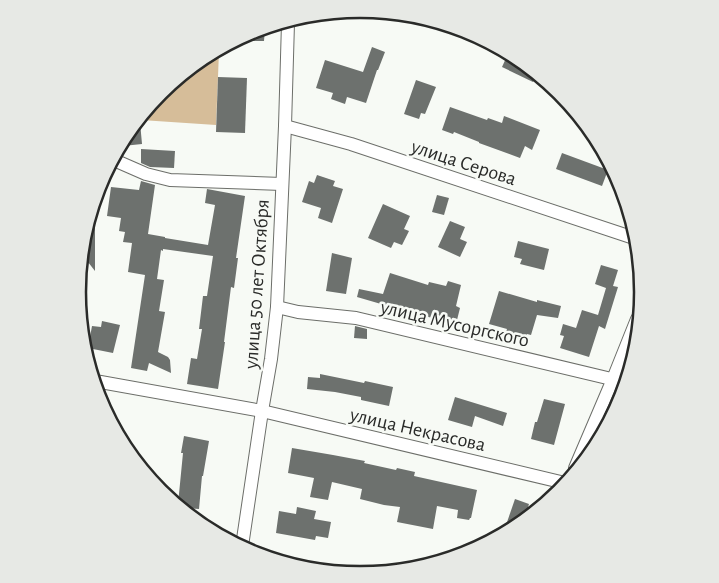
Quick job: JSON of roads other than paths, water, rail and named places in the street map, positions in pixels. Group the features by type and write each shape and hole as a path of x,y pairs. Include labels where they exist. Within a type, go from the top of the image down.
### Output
{"street":[{"name":"улица 50 лет Октября","path":"243,539 271,360 277,307 288,27"},
{"name":"улица Серова","path":"285,126 351,144 627,236"},
{"path":"118,162 152,176 170,180 282,184"},
{"name":"улица Мусоргского","path":"277,307 298,312 356,318 619,381"},
{"name":"улица Некрасова","path":"101,382 262,411 557,481"},
{"path":"588,443 618,384"}]}
